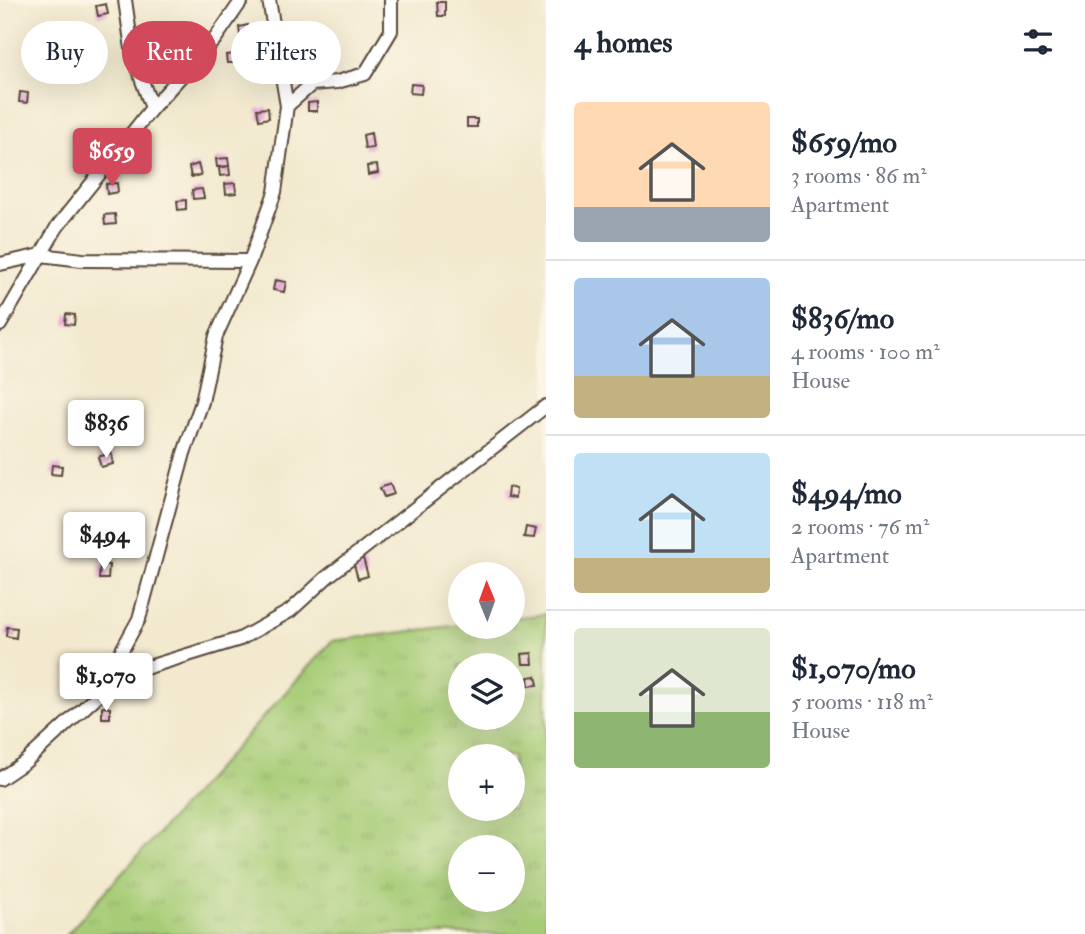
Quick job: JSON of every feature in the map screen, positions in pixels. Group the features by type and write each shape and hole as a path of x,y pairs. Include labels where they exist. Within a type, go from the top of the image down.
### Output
{"street":[{"path":"125,0 133,56 152,108"},
{"path":"0,325 57,227 152,108 215,39 242,0"},
{"path":"96,697 139,619 184,453 202,402 216,336 250,261 275,192 287,106 270,0"},
{"path":"287,106 312,84 337,82 365,74 391,31 391,0"},
{"path":"0,264 41,255 82,260 250,261"},
{"path":"0,779 25,762 96,697 132,672 240,639 290,611 338,569 546,406"}],"green space":[{"path":"546,614 546,934 67,934 332,641 448,626 448,639 525,639 525,617"}],"building":[{"path":"437,2 445,2 445,16 438,16"},
{"path":"106,4 108,14 98,16 96,6"},
{"path":"231,54 231,63 227,63 226,55"},
{"path":"411,84 422,85 421,94 410,93"},
{"path":"20,92 28,93 27,103 19,102"},
{"path":"317,102 317,111 308,111 308,103"},
{"path":"268,108 269,118 259,120 257,109"},
{"path":"467,119 477,119 477,127 467,127"},
{"path":"371,133 373,148 365,149 363,135"},
{"path":"228,158 229,166 217,167 216,159"},
{"path":"198,164 201,175 191,177 189,167"},
{"path":"377,165 378,173 368,175 367,166"},
{"path":"229,166 230,175 220,176 219,168"},
{"path":"117,183 118,192 107,194 106,184"},
{"path":"235,183 236,193 226,194 225,184"},
{"path":"202,189 204,198 193,199 192,190"},
{"path":"186,200 186,209 178,210 177,201"},
{"path":"115,214 116,224 105,225 104,215"},
{"path":"275,280 286,282 284,292 273,290"},
{"path":"66,314 75,315 74,325 65,324"},
{"path":"111,453 113,464 101,467 98,457"},
{"path":"52,465 62,466 61,475 51,474"},
{"path":"390,484 394,494 384,497 380,488"},
{"path":"508,487 516,489 515,498 507,497"},
{"path":"526,527 536,529 534,538 524,537"},
{"path":"363,558 368,576 358,579 353,561"},
{"path":"100,564 109,565 108,579 99,579"},
{"path":"7,627 17,628 16,638 6,636"},
{"path":"532,653 533,664 525,664 525,654"},
{"path":"536,676 538,685 529,686 528,677"},
{"path":"102,707 110,708 110,718 102,718"}]}
